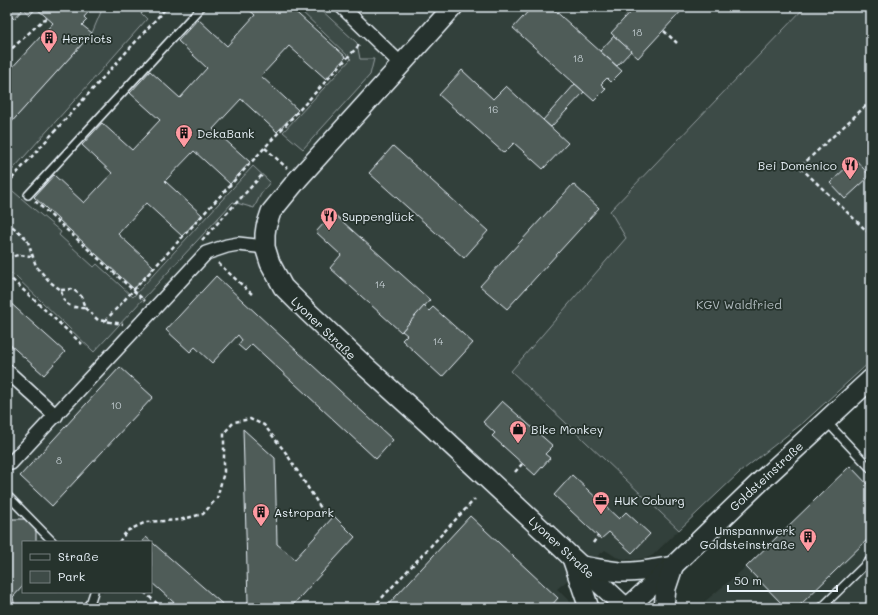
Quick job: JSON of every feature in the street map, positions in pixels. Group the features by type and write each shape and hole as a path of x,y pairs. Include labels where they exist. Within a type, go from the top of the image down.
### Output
{"main road":[{"name":"Lyoner Straße","path":"453,7 284,195 271,212 266,227 265,247 270,263 283,288 366,367 627,608"},
{"name":"Goldsteinstraße","path":"627,608 871,379"},
{"path":"588,608 577,561 619,572 642,572 673,566 666,588 664,608"}],"street":[{"path":"342,7 401,64"},
{"path":"7,464 11,463 56,416 206,253 238,244 265,247"},
{"path":"7,371 56,416"}],"lane":[{"path":"28,195 201,7"},
{"path":"825,421 871,468"},
{"path":"7,497 10,498 52,541"},
{"path":"822,608 871,559"},
{"path":"86,608 92,601 94,593"}],"path":[{"path":"7,184 167,7"},
{"path":"7,53 43,20 48,18"},
{"path":"664,31 677,43"},
{"path":"105,321 362,43"},
{"path":"871,101 800,167 871,235"},
{"path":"265,148 277,158"},
{"path":"28,195 145,302"},
{"path":"7,222 27,239 36,266 50,282 61,290 73,289 81,296 85,308 98,320 125,324"},
{"path":"7,258 18,255 33,256"},
{"path":"214,260 253,295"},
{"path":"7,275 82,344"},
{"path":"61,290 63,300 71,308 85,308"},
{"path":"120,541 127,531 146,522 179,520 203,514 217,498 224,472 224,433 234,422 250,419 264,426 286,453 324,513"},
{"path":"515,472 522,464"},
{"path":"364,608 378,602 475,499"},
{"path":"593,542 598,536"},
{"path":"145,593 162,608"}],"shaded area":[{"path":"7,7 805,7 610,211 627,238 511,370 679,530 653,555 647,558 632,560 624,559 616,557 605,550 557,589 569,601 573,608 7,608"},
{"name":"Umspannwerk Goldsteinstraße","path":"871,446 871,608 697,608 746,567"}],"green space":[{"path":"103,7 135,7 147,19 7,176 7,127 92,33"},
{"path":"297,7 318,7 357,43 360,59 374,59 370,75 303,149 283,132 351,59"},
{"name":"KGV Waldfried","path":"805,7 871,7 871,361 804,422 739,473 679,530 511,371 626,238 610,211"},
{"path":"253,166 270,182 261,194 254,208 233,202 94,352 15,276 7,271 7,186 61,232 59,235 94,267 97,264 133,297"}],"building":[{"name":"Herriots","path":"7,7 93,7 84,17 87,20 82,25 92,33 7,127 7,73 53,23 36,8 30,15 23,9 14,19 7,12"},
{"name":"Herriots","path":"135,7 148,7 142,13"},
{"name":"DekaBank","path":"246,7 290,7 346,57 326,79 289,46 261,76 298,110 277,132 241,99 213,129 250,162 230,184 194,151 165,181 202,215 182,236 146,203 118,234 154,267 134,289 34,197 54,175 84,203 112,173 82,145 102,123 132,150 160,120 130,93 150,71 180,98 207,68 178,41 198,19 227,46 255,15"},
{"path":"532,7 551,7 622,71 611,82 607,78 601,84 606,89 594,101 513,28"},
{"path":"635,7 685,7 638,58 611,33"},
{"path":"614,36 631,51 617,66 600,51"},
{"path":"462,70 493,99 506,86 568,143 543,169 514,143 504,153 439,95"},
{"path":"575,84 584,92 551,127 543,120"},
{"path":"393,146 488,231 464,258 369,173"},
{"path":"855,159 870,176 845,199 830,183"},
{"path":"573,184 599,208 507,309 480,286"},
{"path":"333,213 430,300 401,332 330,268 341,255 316,232"},
{"path":"216,276 393,440 376,459 252,344 245,351 238,345 242,340 238,335 212,363 195,347 190,352 166,330"},
{"path":"7,300 65,352 44,375 7,342"},
{"path":"424,306 429,311 433,307 473,343 442,377 402,340 407,335 402,331"},
{"path":"120,367 153,397 52,506 20,476"},
{"path":"502,401 553,446 545,454 550,458 535,475 492,436 495,433 483,422"},
{"name":"Astropark","path":"243,429 275,458 277,544 295,559 334,516 355,537 290,608 243,608 248,602"},
{"name":"Umspannwerk Goldsteinstraße","path":"850,466 871,488 871,536 797,608 786,608 746,567"},
{"path":"572,475 619,519 626,512 650,534 632,553 609,532 601,539 554,495"},
{"path":"470,516 558,598 551,606 549,608 385,608"},
{"path":"7,519 25,519 36,530 36,541 22,541 22,587 13,597 15,608 7,608"},
{"path":"146,537 151,541 143,541"},
{"path":"152,542 227,608 180,608 152,583"}],"place":[{"name":"Herriots","path":"49,53"},
{"name":"DekaBank","path":"184,148"},
{"name":"Bei Domenico","path":"850,180"},
{"name":"Suppenglück","path":"329,231"},
{"name":"Bike Monkey","path":"518,444"},
{"name":"HUK Coburg","path":"601,515"},
{"name":"Astropark","path":"261,527"},
{"name":"Umspannwerk Goldsteinstraße","path":"808,552"}]}
